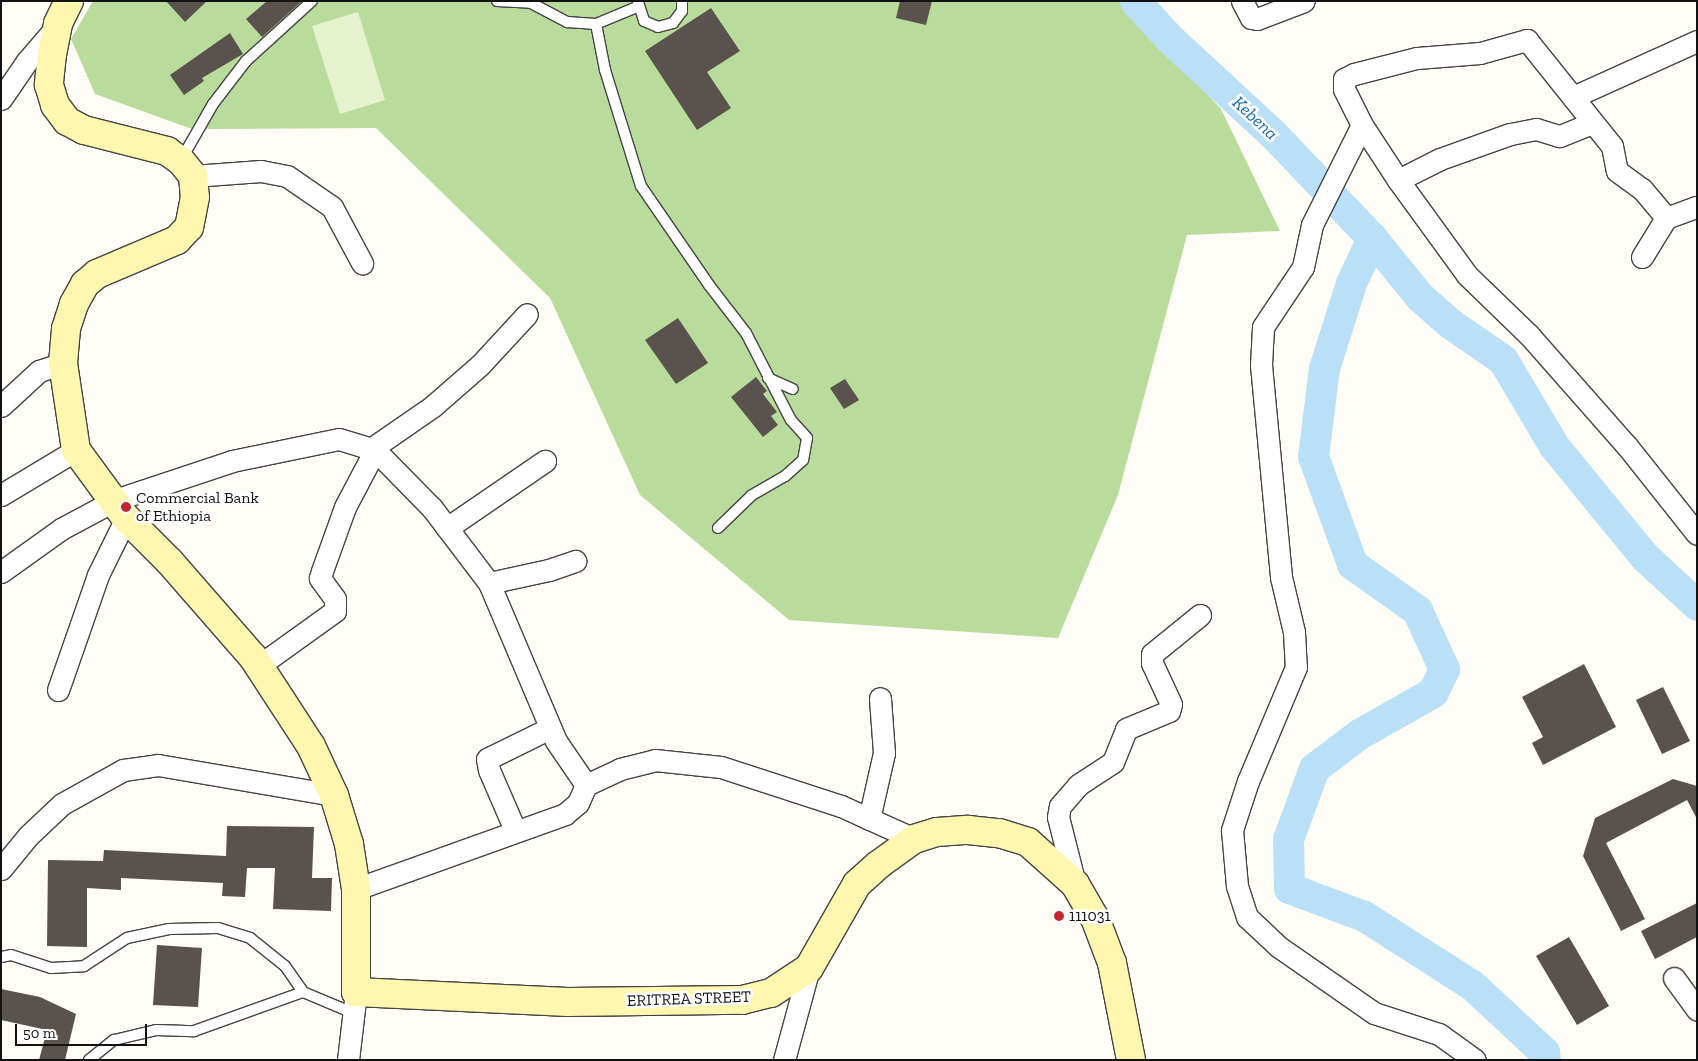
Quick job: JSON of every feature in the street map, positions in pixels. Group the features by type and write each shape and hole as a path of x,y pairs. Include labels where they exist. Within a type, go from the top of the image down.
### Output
{"main road":[{"path":"64,13 49,85 55,105 67,121 84,130 158,148 187,168 194,212 189,227 178,240 97,274 85,284 66,329 63,363 76,450 87,468 121,509 183,576 253,657 257,667 286,703 334,795 349,844 356,889 355,1003"},
{"name":"ERITREA STREET","path":"355,1003 742,1000 771,993 809,968 857,884 914,839 937,832 968,830 1000,833 1028,842 1075,884 1095,918 1112,963 1131,1060"}],"street":[{"path":"1242,1 1252,18 1256,20 1304,1"},
{"path":"1,99 64,13"},
{"path":"1666,218 1642,189 1617,171 1612,159 1612,146 1592,124 1534,46 1527,40 1519,39 1480,53 1417,58 1354,74 1344,80 1344,89 1362,125 1398,180 1467,275 1529,335 1627,446 1697,534"},
{"path":"1573,97 1697,41"},
{"path":"1398,180 1440,159 1510,134 1536,128 1559,136 1592,124"},
{"path":"1362,125 1323,208 1312,226 1303,267 1264,327 1261,365 1282,576 1294,632 1296,667 1248,781 1232,830 1237,886 1247,917 1279,947 1374,1013 1439,1034 1475,1060"},
{"path":"187,168 260,171 287,176 332,207 362,263"},
{"path":"1642,257 1666,218 1697,207"},
{"path":"257,667 335,611 336,599 320,578 345,506 373,450 440,400 480,365 527,314"},
{"path":"1,406 39,371 63,363"},
{"path":"1,572 61,529 121,509 260,454 339,439 373,450 447,528 489,583 550,728 586,785"},
{"path":"1,495 76,450"},
{"path":"447,528 546,461"},
{"path":"58,690 121,509"},
{"path":"489,583 549,570 575,560"},
{"path":"1075,884 1058,817 1060,806 1078,785 1113,762 1126,729 1169,711 1171,704 1152,662 1152,654 1200,615"},
{"path":"869,819 884,753 880,698"},
{"path":"514,830 489,770 487,759 550,728"},
{"path":"356,889 514,830 564,814 578,803 586,785 620,769 654,760 721,767 841,806 914,839"},
{"path":"1,869 28,836 62,804 123,770 158,765 334,795"},
{"path":"784,1060 809,968"},
{"path":"1674,978 1697,1010"},
{"path":"348,1060 355,1003"}],"lane":[{"path":"187,168 213,104 246,61 312,1"},
{"path":"497,1 531,3 567,22 596,24 638,4 644,21 658,28 673,24 682,11 682,1"},
{"path":"596,24 605,70 641,186 709,285 746,333 791,420 807,438 803,460 785,476 751,496 718,528"},
{"path":"768,378 793,388"},
{"path":"1,956 11,955 50,968 84,966 127,938 169,930 218,928 250,938 285,966 303,992"},
{"path":"89,1060 114,1040 156,1030 194,1031 303,992 355,1003"}],"green space":[{"path":"93,1 1119,1 1221,109 1280,231 1187,235 1118,495 1058,638 789,620 640,495 550,298 376,128 192,129 95,94 71,39"},
{"path":"358,12 385,100 340,114 312,26"}],"building":[{"path":"166,1 207,1 185,22"},
{"path":"267,1 302,1 262,37 246,19"},
{"path":"900,1 932,1 926,25 896,18"},
{"path":"711,8 740,51 707,72 731,108 697,130 645,51"},
{"path":"230,33 243,54 202,78 204,81 184,95 170,75"},
{"path":"678,318 708,363 676,384 645,340"},
{"path":"756,377 767,391 763,394 777,412 771,416 778,425 763,437 731,397"},
{"path":"845,379 859,400 844,409 830,388"},
{"path":"1584,664 1616,727 1543,765 1532,743 1543,737 1522,697"},
{"path":"1663,687 1690,741 1662,754 1636,700"},
{"path":"1673,779 1697,786 1697,819 1687,800 1606,843 1645,919 1621,931 1583,856 1595,818"},
{"path":"227,826 314,827 312,878 332,878 331,911 273,909 275,868 247,868 245,897 222,896 223,883 121,878 121,890 87,888 87,947 47,946 48,860 103,861 104,850 226,856"},
{"path":"1697,903 1697,937 1655,959 1641,931"},
{"path":"1569,937 1609,1006 1577,1025 1536,956"},
{"path":"157,945 202,948 198,1007 153,1005"},
{"path":"1,989 40,997 76,1014 65,1060 39,1060 47,1030 1,1020"}],"waterway":[{"name":"Kebena","path":"1135,1 1170,39 1272,133 1372,238 1420,297 1451,324 1503,360 1554,446 1645,557 1697,605"},
{"path":"1372,238 1351,283 1324,368 1313,456 1352,564 1417,610 1444,669 1433,692 1359,734 1314,768 1288,839 1289,888 1364,916 1472,985 1544,1052 1545,1060"}],"place":[{"name":"Commercial Bank of Ethiopia","path":"126,507"},
{"name":"111031","path":"1059,916"}]}
